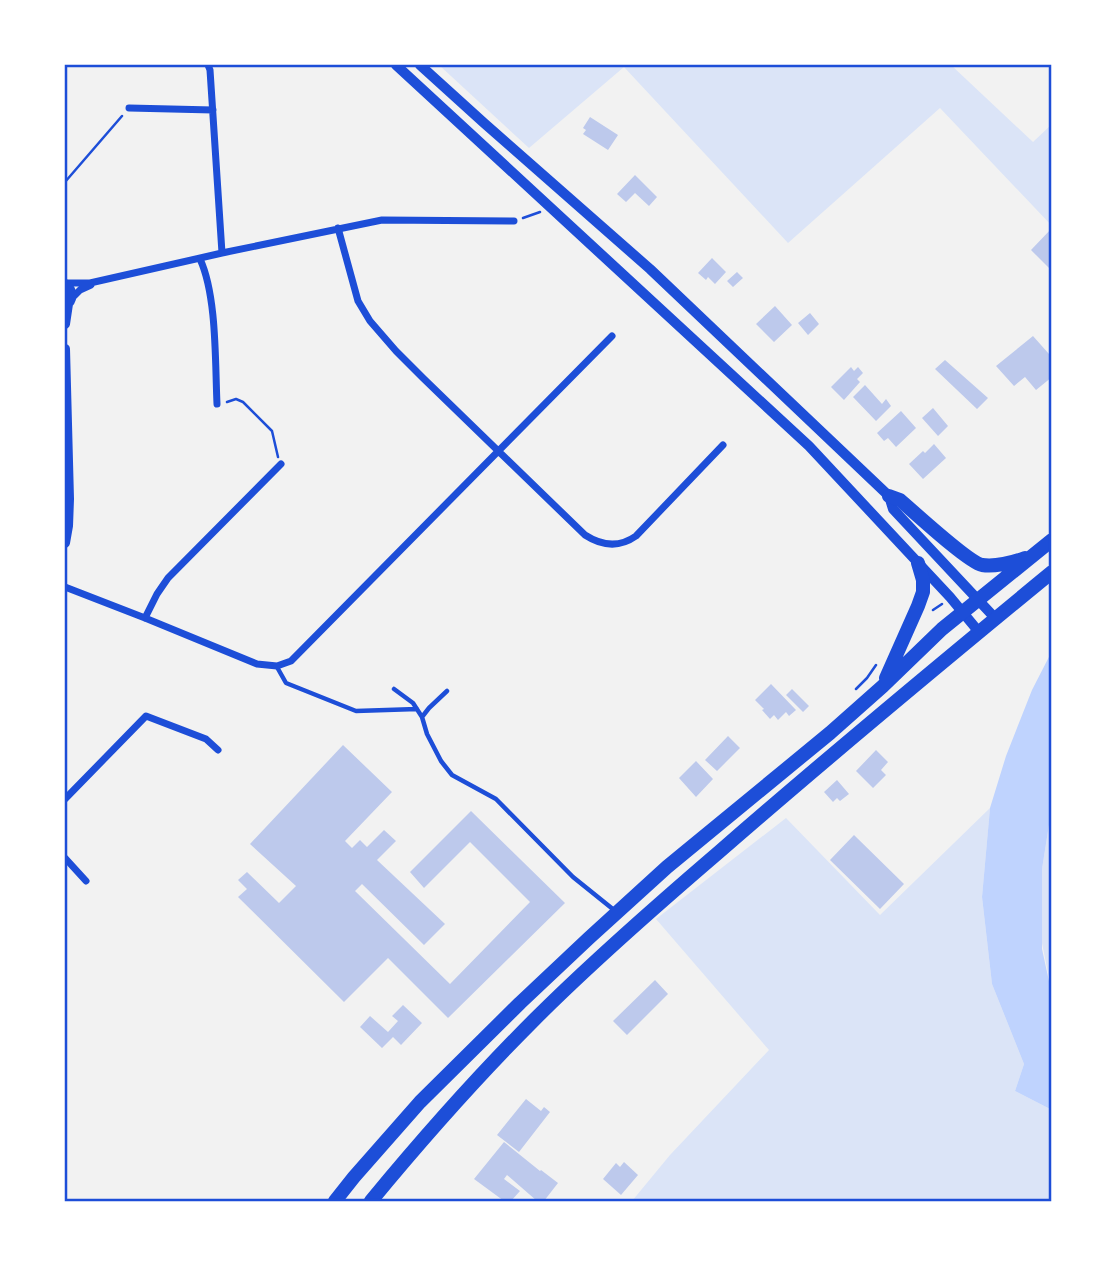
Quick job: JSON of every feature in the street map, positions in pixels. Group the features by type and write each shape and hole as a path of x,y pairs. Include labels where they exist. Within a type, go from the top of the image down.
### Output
{"highway":[{"path":"889,496 900,500 979,565 1006,565 1036,554"},
{"path":"335,1201 420,1102 617,912 667,867 830,733 942,629 1052,540"},
{"path":"883,685 923,592 918,563"},
{"path":"371,1201 472,1085 535,1019 604,954 817,766 1052,572"}],"main road":[{"path":"396,65 809,446 979,632"},
{"path":"421,65 650,269 889,496 893,509 996,619"}],"street":[{"path":"208,65 222,253"},
{"path":"129,108 213,110"},
{"path":"65,284 105,280 382,220 514,221"},
{"path":"338,228 358,301 370,321 396,351 585,535 597,543 611,545 627,542 636,536 723,444"},
{"path":"200,259 206,272 212,308 217,404"},
{"path":"68,303 80,290 105,280"},
{"path":"65,284 71,291 65,324"},
{"path":"65,587 257,664 277,666 291,661 612,336"},
{"path":"65,349 69,499 65,542"},
{"path":"145,618 168,578 281,464"},
{"path":"65,799 146,716 206,739 218,750"},
{"path":"65,858 86,881"}],"lane":[{"path":"277,666 286,683 356,711 417,709"},
{"path":"394,689 413,702 441,761 452,775 496,799 573,877 617,912"},
{"path":"422,717 447,691"}],"path":[{"path":"65,182 129,108"},
{"path":"217,404 236,399 243,402 271,431 281,464"}],"shaded area":[{"path":"439,65 951,65 1033,142 1052,124 1052,226 940,108 788,243 624,67 529,148"},
{"path":"1052,806 1052,993 1042,943 1042,869"},
{"path":"990,808 982,897 992,984 1024,1064 1015,1091 1052,1110 1052,1201 632,1201 670,1155 769,1050 656,919 786,818 880,915"}],"water":[{"path":"1052,651 1052,806 1042,869 1042,949 1052,995 1052,1110 1015,1091 1024,1064 992,984 982,897 990,808 1006,756 1032,690"}],"building":[{"path":"590,117 618,135 608,150 583,134 586,130 583,128"},
{"path":"635,175 657,197 649,206 635,193 626,202 617,194"},
{"path":"1052,228 1052,271 1031,250"},
{"path":"712,258 726,272 715,284 698,273"},
{"path":"737,272 743,278 733,287 727,281"},
{"path":"775,306 792,325 774,342 756,324"},
{"path":"810,313 819,324 808,335 798,323"},
{"path":"1033,336 1049,354 1052,352 1052,377 1036,390 1025,377 1014,386 996,366"},
{"path":"945,360 988,398 977,409 935,369"},
{"path":"851,367 854,371 858,367 863,373 857,379 860,382 844,400 831,387"},
{"path":"865,385 882,404 886,399 891,406 876,421 853,397"},
{"path":"933,408 948,426 938,436 922,418"},
{"path":"901,411 916,428 896,447 888,438 884,441 877,433"},
{"path":"934,444 946,458 923,479 909,464"},
{"path":"771,684 796,710 789,716 786,712 778,720 774,715 770,719 755,700"},
{"path":"792,689 809,706 803,712 786,695"},
{"path":"728,736 740,748 717,771 705,760"},
{"path":"343,745 392,792 345,841 352,848 360,840 367,847 384,830 396,841 377,860 445,924 424,945 362,884 355,891 450,984 530,902 470,842 424,888 410,872 471,811 565,903 448,1018 388,958 344,1002 238,897 247,889 238,880 247,872 279,903 296,886 250,844"},
{"path":"876,750 888,762 881,770 886,775 873,788 856,771"},
{"path":"696,761 713,779 696,797 679,778"},
{"path":"837,780 849,794 840,801 837,798 833,802 824,792"},
{"path":"854,835 904,884 880,909 830,860"},
{"path":"655,980 668,994 627,1035 613,1021"},
{"path":"403,1005 422,1023 401,1045 393,1037 382,1048 360,1027 370,1016 388,1032 398,1021 392,1016"},
{"path":"526,1099 541,1111 544,1107 550,1112 519,1152 497,1135"},
{"path":"504,1142 558,1183 544,1201 537,1201 507,1175 504,1179 520,1191 511,1201 504,1201 474,1179"},
{"path":"624,1162 638,1175 621,1195 603,1179 616,1163 620,1167"}]}
